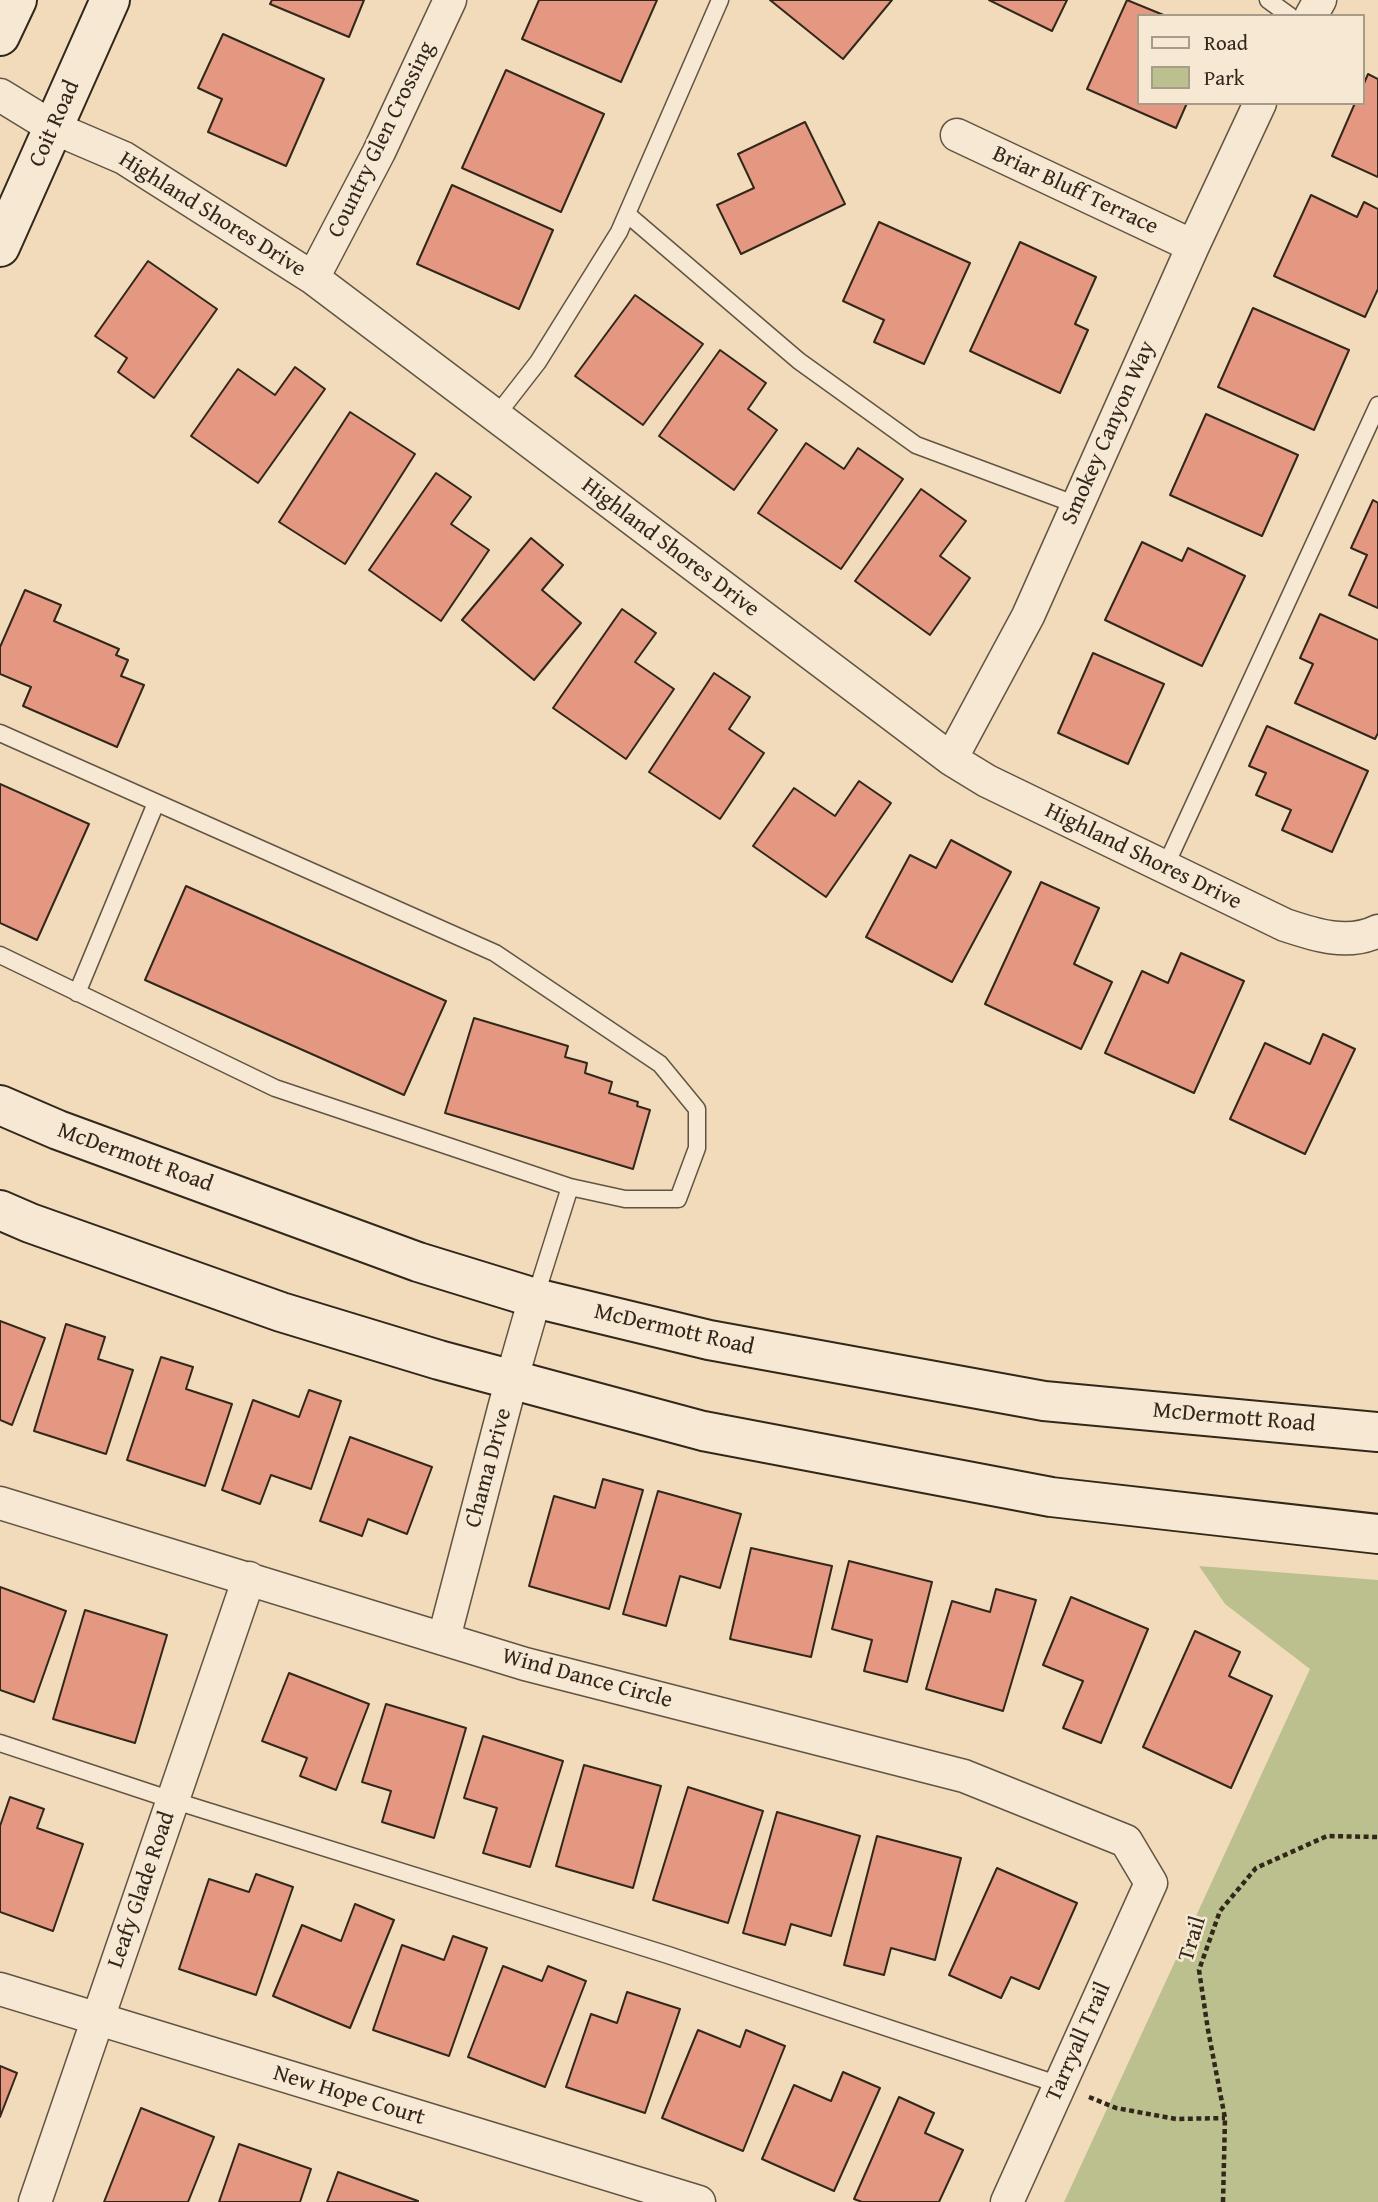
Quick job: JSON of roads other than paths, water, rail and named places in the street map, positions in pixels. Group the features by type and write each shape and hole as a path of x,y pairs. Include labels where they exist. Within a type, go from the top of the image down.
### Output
{"main road":[{"path":"0,36 17,0"},
{"name":"Coit Road","path":"0,247 110,0"},
{"name":"McDermott Road","path":"0,1105 58,1130 418,1262 535,1298 709,1340 1044,1401 1378,1432"},
{"path":"0,1210 281,1312 439,1360 703,1431 1051,1497 1378,1534"}],"street":[{"name":"Country Glen Crossing","path":"313,278 379,152 450,0"},
{"name":"Highland Shores Drive","path":"0,95 54,128 124,158 313,278 951,759 987,781 1285,925 1313,935 1341,939 1375,935"},
{"name":"Smokey Canyon Way","path":"951,759 1028,616 1193,246 1259,105"},
{"name":"Briar Bluff Terrace","path":"957,135 1193,246"},
{"name":"Chama Drive","path":"444,1638 535,1298"},
{"name":"Wind Dance Circle","path":"0,1503 525,1664 964,1776 1126,1841 1151,1883"},
{"name":"Leafy Glade Road","path":"35,2202 249,1578"},
{"name":"Tarryall Trail","path":"1007,2202 1151,1883"},
{"name":"New Hope Court","path":"0,1989 699,2202"}],"lane":[{"path":"496,416 538,362 619,232 720,0"},
{"path":"1268,0 1287,14"},
{"path":"627,214 799,361 916,445 1077,505"},
{"path":"1165,867 1378,405"},
{"path":"0,733 495,953 660,1065 697,1109 697,1148 678,1199 625,1199 570,1187 275,1088 0,955"},
{"path":"77,993 156,803"},
{"path":"535,1298 570,1187"},
{"path":"0,1743 172,1800 668,1955 1060,2085"}]}
